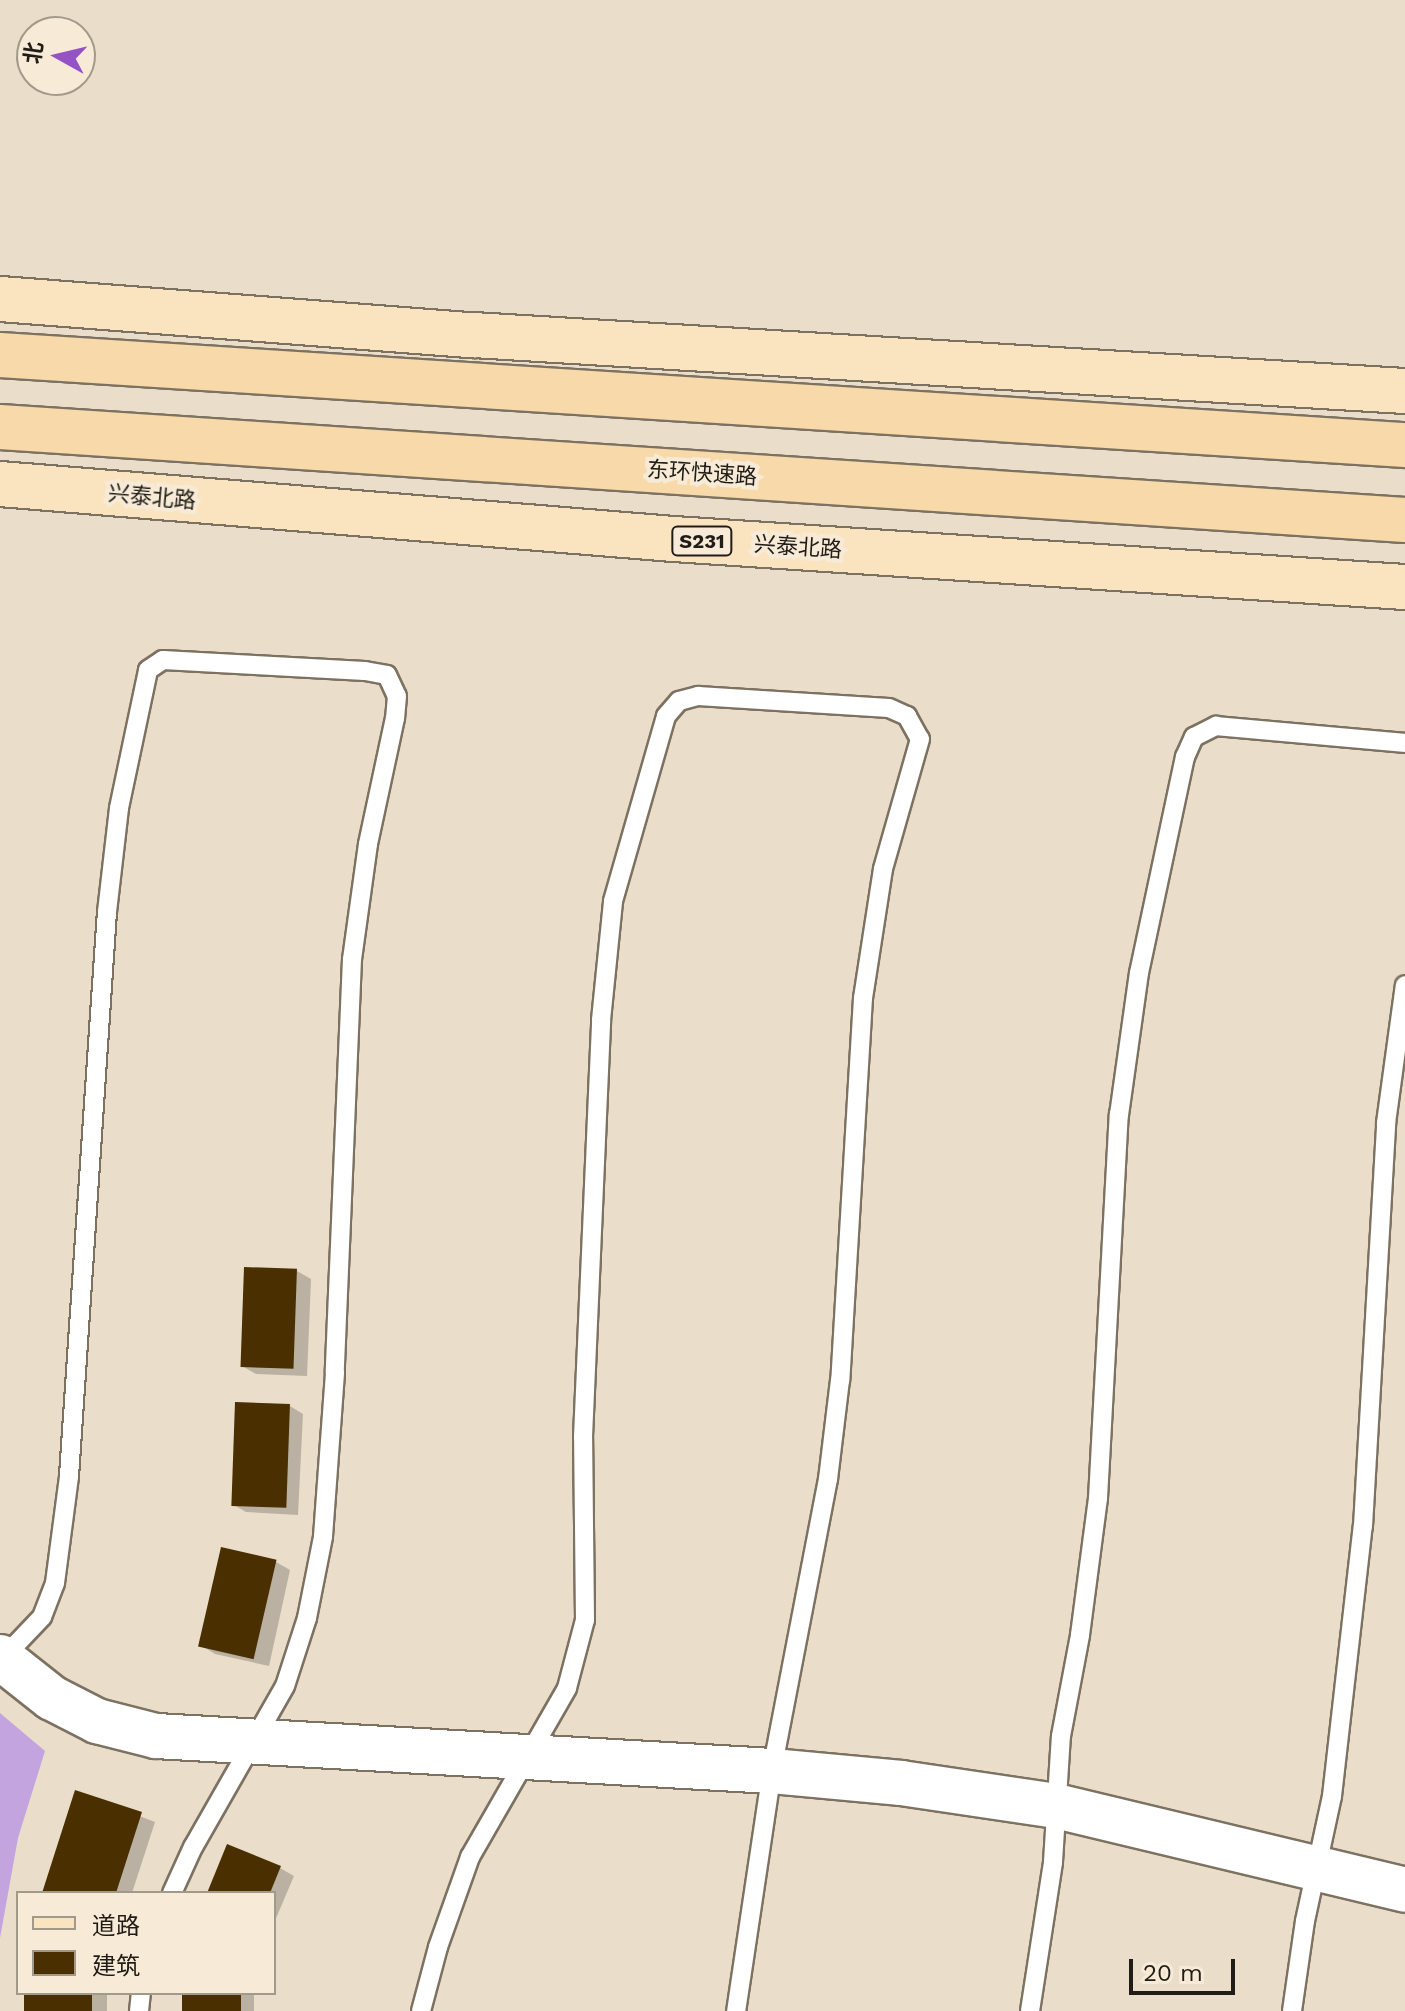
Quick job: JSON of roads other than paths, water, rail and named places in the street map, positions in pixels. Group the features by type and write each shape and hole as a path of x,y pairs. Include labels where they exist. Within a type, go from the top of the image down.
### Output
{"highway":[{"path":"0,355 1405,445"},
{"name":"东环快速路","path":"0,427 1405,520"}],"main road":[{"path":"0,299 473,335 1405,391"},
{"name":"兴泰北路","path":"0,484 690,540 1405,587"}],"street":[{"path":"1,1658 52,1698 97,1721 156,1736 772,1771 901,1783 1056,1806 1405,1890"}],"lane":[{"path":"1,1658 42,1617 55,1583 69,1476 107,912 119,808 148,670 163,660 365,671 387,675 397,696 395,718 368,844 352,959 335,1358 323,1537 307,1618 285,1686 193,1847 173,1891"},
{"path":"421,2011 438,1947 470,1857 530,1758 567,1688 585,1620 584,1406 601,1020 613,901 638,803 666,716 679,701 698,696 889,708 907,716 920,739 883,869 863,998 838,1394 828,1479 772,1771 736,2011"},
{"path":"1030,2011 1053,1862 1061,1736 1080,1635 1098,1498 1119,1115 1139,973 1185,757 1194,737 1216,726 1405,743"},
{"path":"1292,2011 1332,1796 1363,1526 1386,1123 1405,985"}]}
